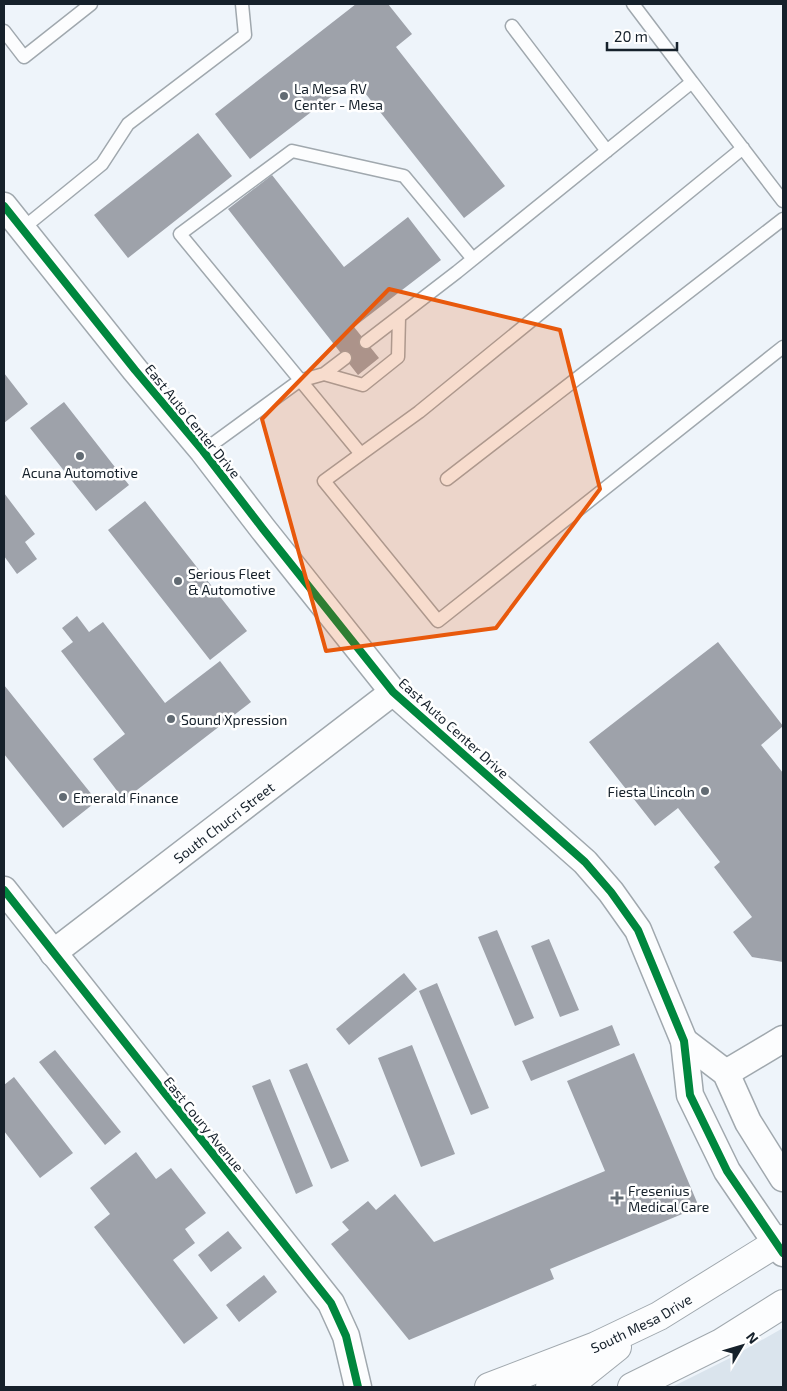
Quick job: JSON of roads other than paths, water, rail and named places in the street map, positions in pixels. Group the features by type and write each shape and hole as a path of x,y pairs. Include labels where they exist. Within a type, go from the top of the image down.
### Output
{"main road":[{"name":"South Mesa Drive","path":"489,1387 537,1371 640,1326 781,1245"},
{"path":"632,1387 721,1343 783,1304"},
{"path":"550,1387 582,1375 613,1352 640,1326"}],"street":[{"name":"East Auto Center Drive","path":"4,206 203,451 262,529 393,692 585,862 611,892 638,930 684,1041 690,1094 727,1171 781,1245"},
{"name":"South Chucri Street","path":"53,953 393,692"},
{"name":"East Coury Avenue","path":"4,890 331,1303 346,1336 358,1387"},
{"path":"726,1073 783,1039"},
{"path":"684,1041 726,1073 748,1122 783,1178"}],"lane":[{"path":"4,32 24,57 91,4"},
{"path":"22,229 102,164 128,124 245,35 242,4"},
{"path":"633,4 783,201"},
{"path":"512,26 607,151"},
{"path":"366,342 474,259 692,82"},
{"path":"743,148 419,412 324,481 438,621 783,347"},
{"path":"361,454 299,381 258,326 180,234 292,151 404,176 474,259"},
{"path":"447,479 783,219"},
{"path":"324,374 363,385 398,357 399,317"},
{"path":"203,451 299,381 324,374 345,358"}],"place":[{"name":"La Mesa RV Center - Mesa","path":"284,96"},
{"name":"Acuna Automotive","path":"80,456"},
{"name":"Serious Fleet & Automotive","path":"178,581"},
{"name":"Sound Xpression","path":"171,719"},
{"name":"Fiesta Lincoln","path":"705,791"},
{"name":"Emerald Finance","path":"63,797"},
{"name":"Fresenius Medical Care","path":"617,1198"}]}
